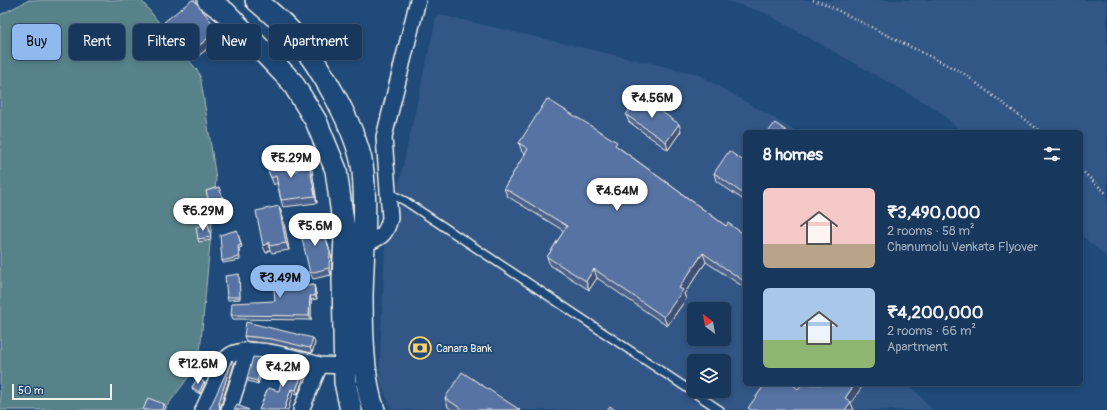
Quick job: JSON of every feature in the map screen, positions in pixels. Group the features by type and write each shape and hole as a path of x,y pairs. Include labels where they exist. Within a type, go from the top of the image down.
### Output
{"street":[{"path":"208,0 231,18 292,82 316,121 336,170 345,237 343,278 345,382 351,410"},
{"path":"256,0 294,35 319,70 348,122 363,170 364,235 362,316 365,358 374,410"},
{"path":"364,235 379,239 387,230 390,218 384,137 418,0"},
{"path":"203,410 227,358 232,352 248,350 281,354 320,365 345,366"},
{"path":"229,410 248,350"},
{"path":"301,410 320,365"}],"lane":[{"path":"388,193 411,206 720,410"}],"path":[{"path":"813,0 825,4 963,74 1038,130"},
{"path":"1083,172 1107,194"}],"shaded area":[{"path":"724,0 1107,0 1107,257 1083,237 1083,130 960,130 936,109 765,13"},
{"path":"437,14 698,74 795,130 743,130 743,386 911,386 933,410 392,410 379,380 385,246"}],"green space":[{"path":"29,0 141,0 160,24 133,24 133,60 189,60 200,74 216,179 199,363 164,410 0,410 0,15"}],"building":[{"path":"194,0 213,24 207,24 207,39 199,46 199,24 166,24 164,22"},
{"path":"639,96 679,124 666,142 626,115"},
{"path":"547,99 617,142 615,145 726,226 728,223 743,234 743,281 703,253 679,288 683,290 664,317 594,269 586,281 547,257 567,226 504,188 528,149 519,143"},
{"path":"775,123 785,130 770,130"},
{"path":"729,151 743,161 743,194 714,173"},
{"path":"288,154 295,171 309,163 315,196 281,200 276,176 271,178 265,163"},
{"path":"219,187 224,203 211,208 206,191"},
{"path":"279,206 286,243 269,246 269,242 263,246 256,211"},
{"path":"319,222 322,236 325,235 330,252 329,268 310,273 299,226"},
{"path":"208,224 211,237 198,239 196,227"},
{"path":"237,230 241,245 238,246 239,257 222,261 220,235"},
{"path":"289,267 291,288 314,285 315,296 310,296 309,316 231,315 232,303 275,301 272,269"},
{"path":"239,274 240,297 227,297 225,276"},
{"path":"246,322 313,338 310,348 272,339 244,336"},
{"path":"253,357 264,358 257,381 247,378"},
{"path":"232,360 219,403 220,410 209,410"},
{"path":"286,361 305,366 296,390 291,389 284,410 259,410 268,388 279,391"},
{"path":"462,372 520,410 463,410 445,398"},
{"path":"198,378 204,382 199,392 192,387"},
{"path":"764,386 794,386 798,389 800,386 854,386 845,398 851,402 845,410 751,410 748,408"},
{"path":"148,398 164,404 162,409 164,410 143,410"},
{"path":"237,405 249,410 234,410"},
{"path":"610,406 615,410 607,410"}],"place":[{"name":"Canara Bank","path":"420,348"}]}
